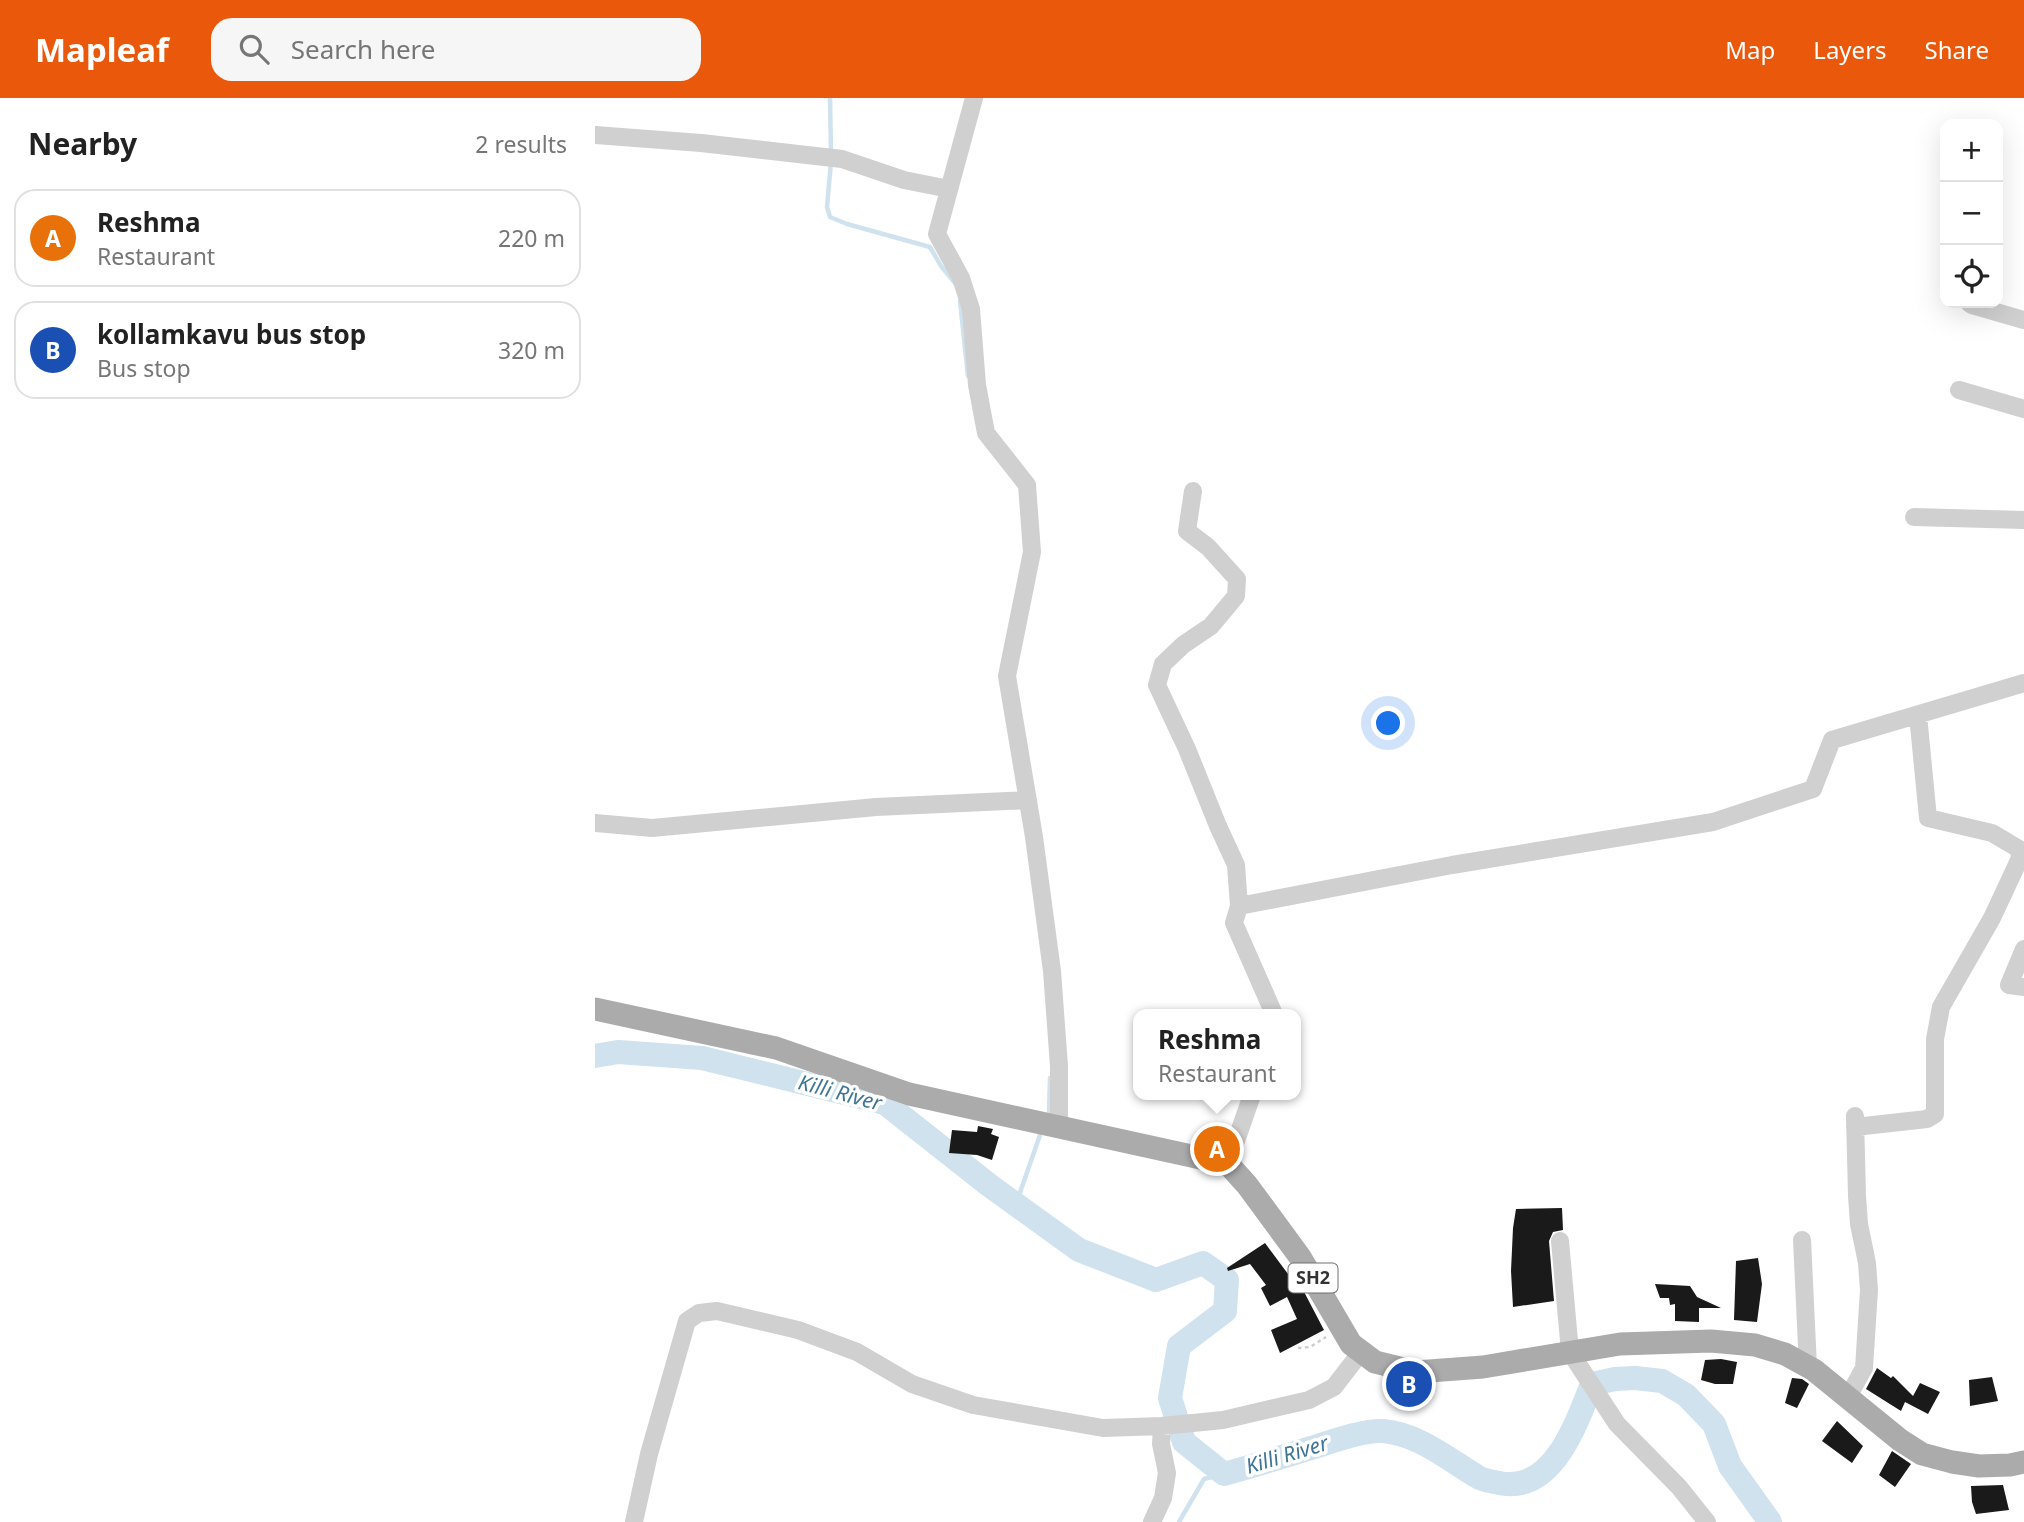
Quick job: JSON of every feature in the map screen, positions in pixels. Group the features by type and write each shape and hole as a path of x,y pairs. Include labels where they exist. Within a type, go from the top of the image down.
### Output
{"main road":[{"path":"595,1009 776,1048 909,1094 1228,1164"},
{"name":"SH2","path":"1228,1164 1247,1185 1300,1257 1351,1343 1375,1362 1416,1372 1483,1367 1620,1344 1711,1341 1755,1345 1784,1354 1808,1367 1900,1440 1922,1454 1979,1466 2024,1462"}],"street":[{"path":"974,98 937,234 961,278 971,309 977,385 985,433 1027,485 1032,552 1007,676 1052,971 1059,1066 1059,1126"},
{"path":"595,135 701,143 842,159 905,180 949,190"},
{"path":"1982,308 2024,320"},
{"path":"1959,390 2024,409"},
{"path":"1193,491 1187,531 1207,547 1237,579 1236,596 1211,626 1182,645 1163,664 1157,685 1236,865 1239,906 1234,923 1272,1009"},
{"path":"1914,517 2024,520"},
{"path":"1239,906 1452,865 1713,822 1812,789 1832,740 2024,683"},
{"path":"1848,1397 1864,1368 1869,1290 1859,1224 1855,1121 1927,1119 1935,1114 1935,1039 1941,1007 1992,918 2019,858 2019,849 1992,833 1928,818 1918,715"},
{"path":"595,823 652,828 876,807 1028,800"},
{"path":"2024,950 2009,985 2024,988"},
{"path":"1228,1164 1250,1100"},
{"path":"1803,1240 1808,1367"},
{"path":"1560,1241 1570,1353 1617,1424 1679,1487 1707,1522"},
{"path":"634,1522 649,1454 687,1321 699,1313 717,1311 798,1330 857,1352 912,1384 973,1405 1103,1428 1162,1427 1223,1420 1309,1401 1334,1387 1361,1352"},
{"path":"1152,1522 1163,1498 1167,1473 1161,1444 1162,1427"}],"path":[{"path":"1298,1348 1310,1347 1342,1328"}],"building":[{"path":"978,1126 993,1129 991,1134 999,1137 992,1160 977,1155 949,1153 952,1130 977,1132"},
{"path":"1562,1208 1563,1230 1553,1232 1549,1241 1554,1301 1513,1307 1511,1271 1516,1209"},
{"path":"1265,1243 1302,1288 1324,1330 1280,1353 1271,1330 1297,1319 1287,1297 1270,1306 1261,1288 1266,1285 1250,1264 1228,1271 1227,1268"},
{"path":"1758,1258 1762,1284 1757,1322 1734,1320 1736,1261"},
{"path":"1655,1284 1690,1286 1697,1297 1721,1308 1699,1308 1699,1322 1675,1321 1675,1304 1670,1305 1669,1298 1660,1298"},
{"path":"1705,1360 1737,1362 1733,1384 1715,1384 1701,1380"},
{"path":"1877,1368 1891,1378 1893,1376 1913,1396 1920,1383 1940,1392 1928,1414 1905,1402 1901,1411 1866,1389"},
{"path":"1992,1377 1998,1401 1970,1406 1969,1380"},
{"path":"1792,1378 1802,1379 1809,1384 1797,1408 1785,1403"},
{"path":"1837,1421 1863,1446 1852,1463 1822,1441"},
{"path":"1892,1451 1911,1464 1895,1487 1879,1475"},
{"path":"2003,1485 2009,1510 1976,1514 1971,1486"}],"waterway":[{"path":"830,98 831,153"},
{"path":"831,162 827,207 830,217 930,247 955,283"},
{"path":"960,301 968,376"},
{"name":"Killi River","path":"595,1056 618,1052 702,1058 885,1103 989,1185 1079,1250 1156,1280 1203,1263 1227,1280 1225,1311 1179,1346 1170,1398 1184,1442 1224,1474 1347,1437 1383,1431 1421,1442 1483,1479 1518,1484 1534,1478 1560,1453 1592,1384 1635,1378 1662,1381 1686,1395 1714,1424 1730,1466 1770,1522"},
{"path":"1049,1112 1050,1078"},
{"path":"1016,1204 1040,1135"},
{"path":"1179,1522 1204,1479 1224,1474"}],"place":[{"name":"Reshma","path":"1217,1149"},
{"name":"kollamkavu bus stop","path":"1409,1384"}]}
